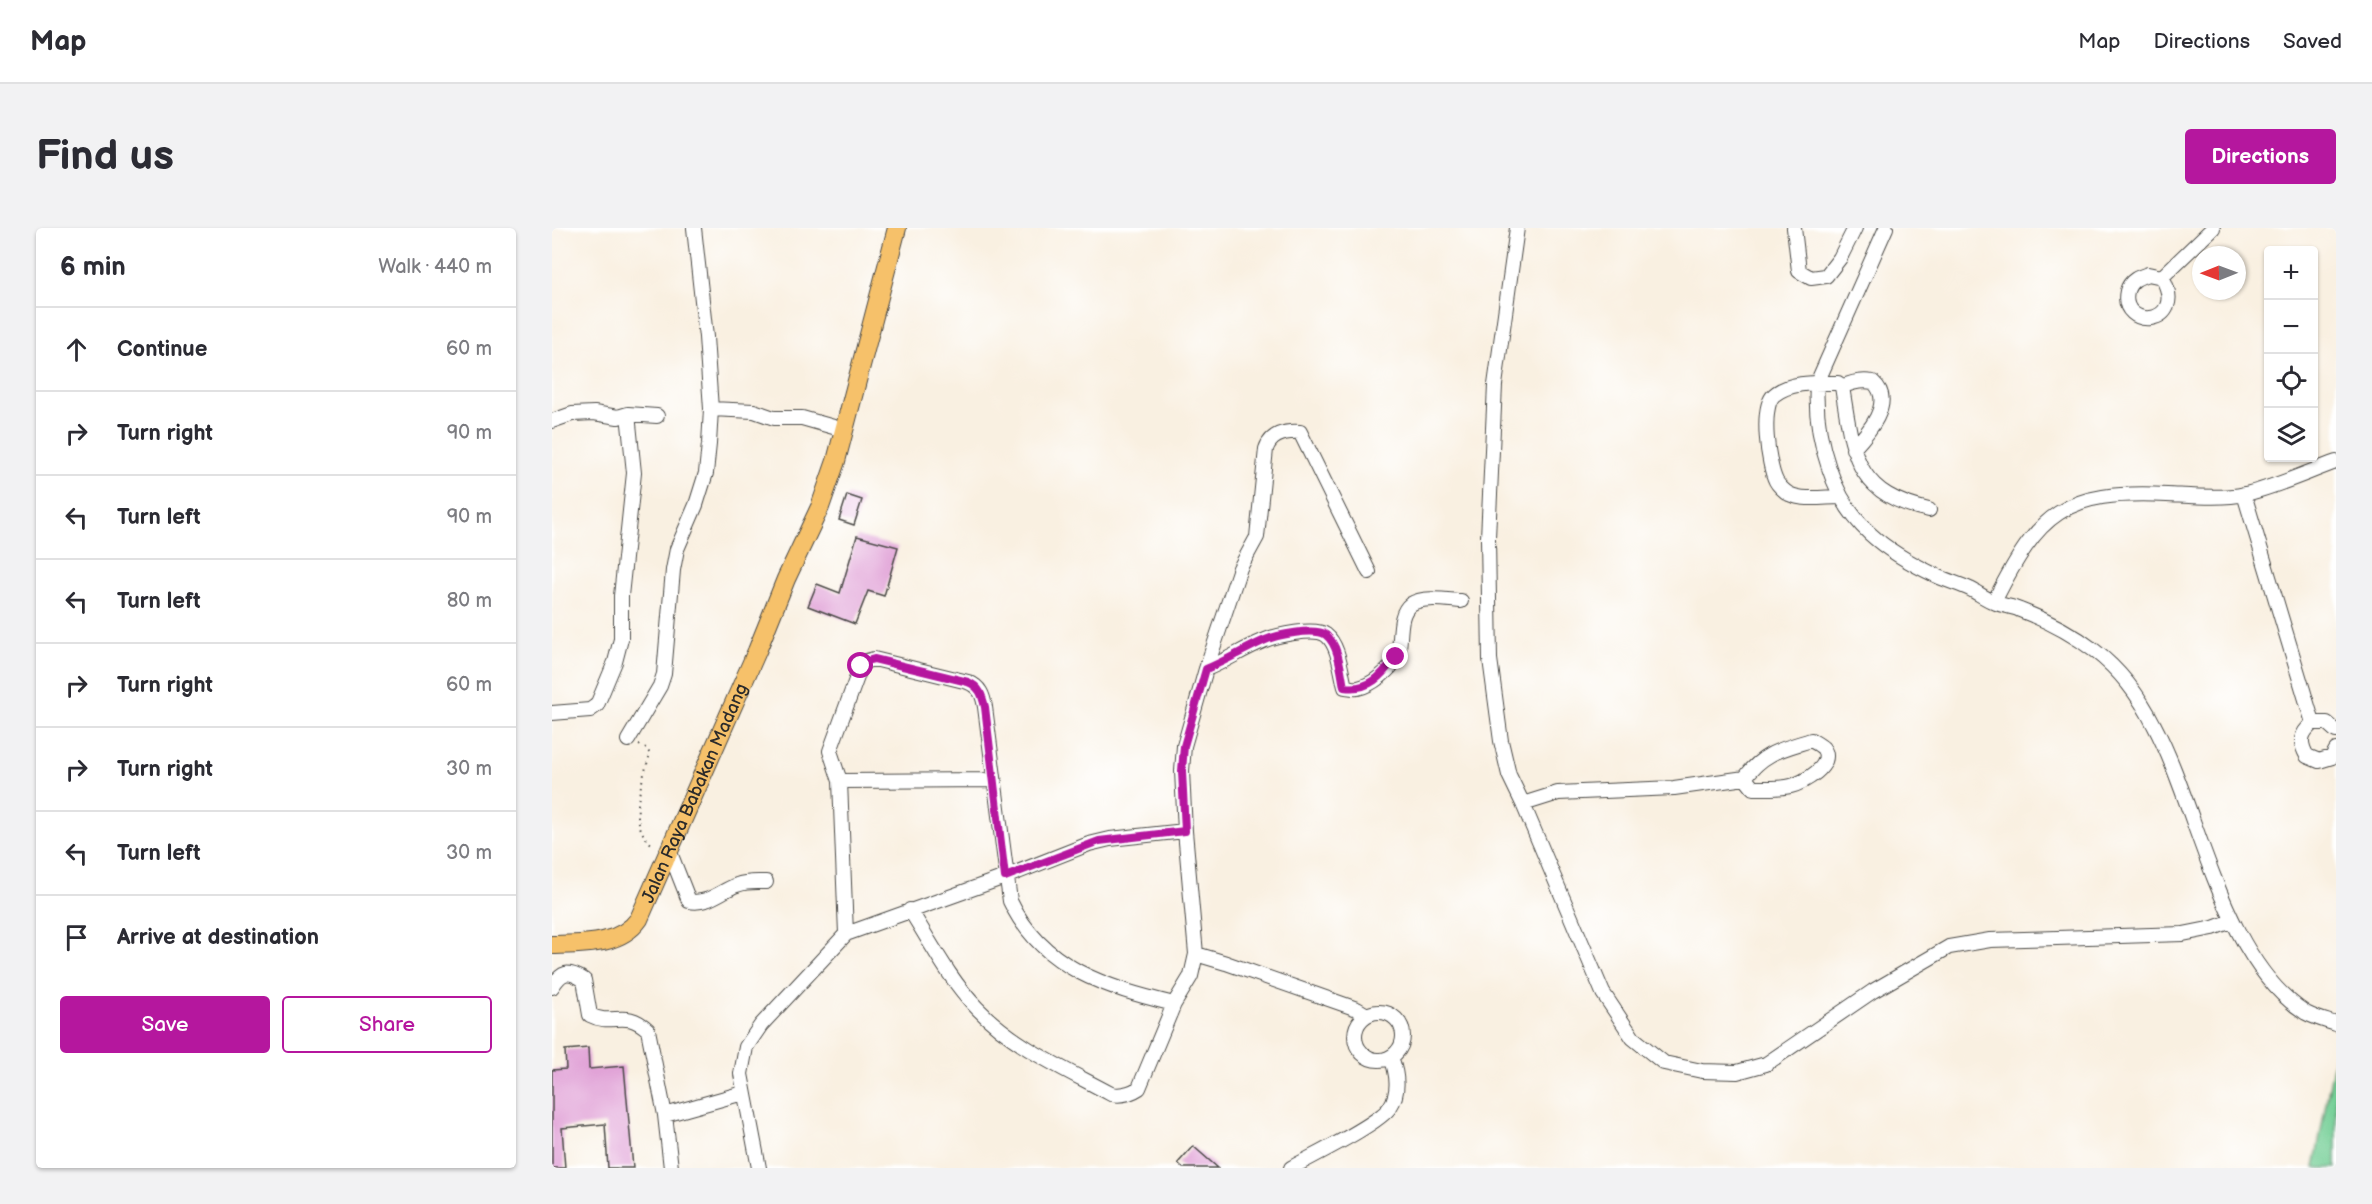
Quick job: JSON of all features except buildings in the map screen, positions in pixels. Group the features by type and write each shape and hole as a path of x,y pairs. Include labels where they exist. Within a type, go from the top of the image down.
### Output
{"main road":[{"name":"Jalan Raya Babakan Madang","path":"552,945 608,940 629,931 639,918 757,651 786,579 820,507 836,461 897,228"}],"street":[{"path":"628,740 660,686 664,674 673,570 677,549 706,473 711,409 694,228"},
{"path":"1517,228 1495,385 1488,538 1490,659 1501,741 1509,775 1603,993 1633,1038 1664,1063 1702,1071 1737,1072 1766,1064 1873,990 1949,947 1990,940 2183,934 2213,928 2232,921"},
{"path":"1794,228 1800,271 1811,278 1826,276 1840,258 1855,228"},
{"path":"1886,228 1817,383 1816,407 1819,432 1823,451 1840,497 1848,510 1872,536 1892,551 1937,576 1970,589 1994,602 2041,619 2087,646 2114,668 2135,692 2154,725 2176,771 2232,921 2252,955 2281,993 2308,1014 2336,1024"},
{"path":"2162,277 2213,228"},
{"path":"1842,387 1854,382 1867,381 1873,382 1881,392 1881,406 1872,429 1853,449"},
{"path":"1840,497 1808,498 1787,493 1776,483 1767,438 1768,406 1774,395 1791,386 1838,383 1842,387 1853,449 1865,475 1889,496 1902,503 1929,510"},
{"path":"711,409 754,411 774,418 802,418 844,430"},
{"path":"552,421 572,414 594,413 618,417 628,414 657,416"},
{"path":"552,713 590,710 597,705 615,662 621,639 621,596 634,473 628,414"},
{"path":"910,910 949,973 977,1008 992,1022 1026,1048 1111,1094 1125,1095 1139,1088 1174,1004 1191,976 1196,954 1182,793 1184,746 1206,669 1240,568 1257,537 1266,449 1269,442 1277,435 1300,432 1369,572"},
{"path":"1994,602 2013,566 2040,528 2053,515 2088,499 2120,494 2185,496 2244,494 2336,462"},
{"path":"2244,494 2313,723"},
{"path":"1206,669 1229,660 1264,640 1286,634 1312,632 1325,634 1333,643 1344,687 1357,689 1381,677 1396,657 1402,620 1408,607 1414,603 1432,600 1461,601"},
{"path":"846,934 840,781 831,756 831,746 861,666 863,662 874,659 975,685 983,696 1005,877 1010,901 1018,918 1044,950 1102,984 1174,1004"},
{"path":"2336,731 2326,723 2313,723 2303,732 2300,745 2307,756 2319,761 2332,757 2336,750"},
{"path":"1523,804 1558,793 1674,788 1745,778 1755,763 1774,753 1811,740 1823,749 1826,757 1822,767 1807,779 1790,786 1772,789 1753,788 1745,778"},
{"path":"840,781 993,780"},
{"path":"759,1168 743,1093 742,1061 752,1036 846,934 1099,841 1185,831"},
{"path":"669,850 689,901 695,903 710,900 745,882 766,882"},
{"path":"1196,954 1357,1009 1367,1016"},
{"path":"552,987 558,976 566,973 574,974 584,980 590,1015 599,1019 630,1018 640,1022 648,1030 665,1115 671,1168"},
{"path":"1373,1013 1387,1014 1398,1021 1401,1027 1403,1041 1391,1057 1378,1061 1371,1059 1360,1051 1357,1045 1358,1025 1373,1013"},
{"path":"1291,1168 1370,1124 1389,1109 1396,1096 1396,1070 1391,1057"},
{"path":"665,1115 743,1093"}],"path":[{"path":"628,740 646,748 650,754 638,798 640,830 652,845 669,850"}],"green space":[{"path":"2336,1050 2336,1168 2314,1168"}],"route":[{"path":"861,666 863,662 874,659 968,682 980,690 985,707 1005,877 1089,843 1185,831 1182,804 1184,746 1206,669 1229,660 1264,640 1286,634 1312,632 1325,634 1333,643 1344,687 1357,689 1381,677 1396,657"}]}
